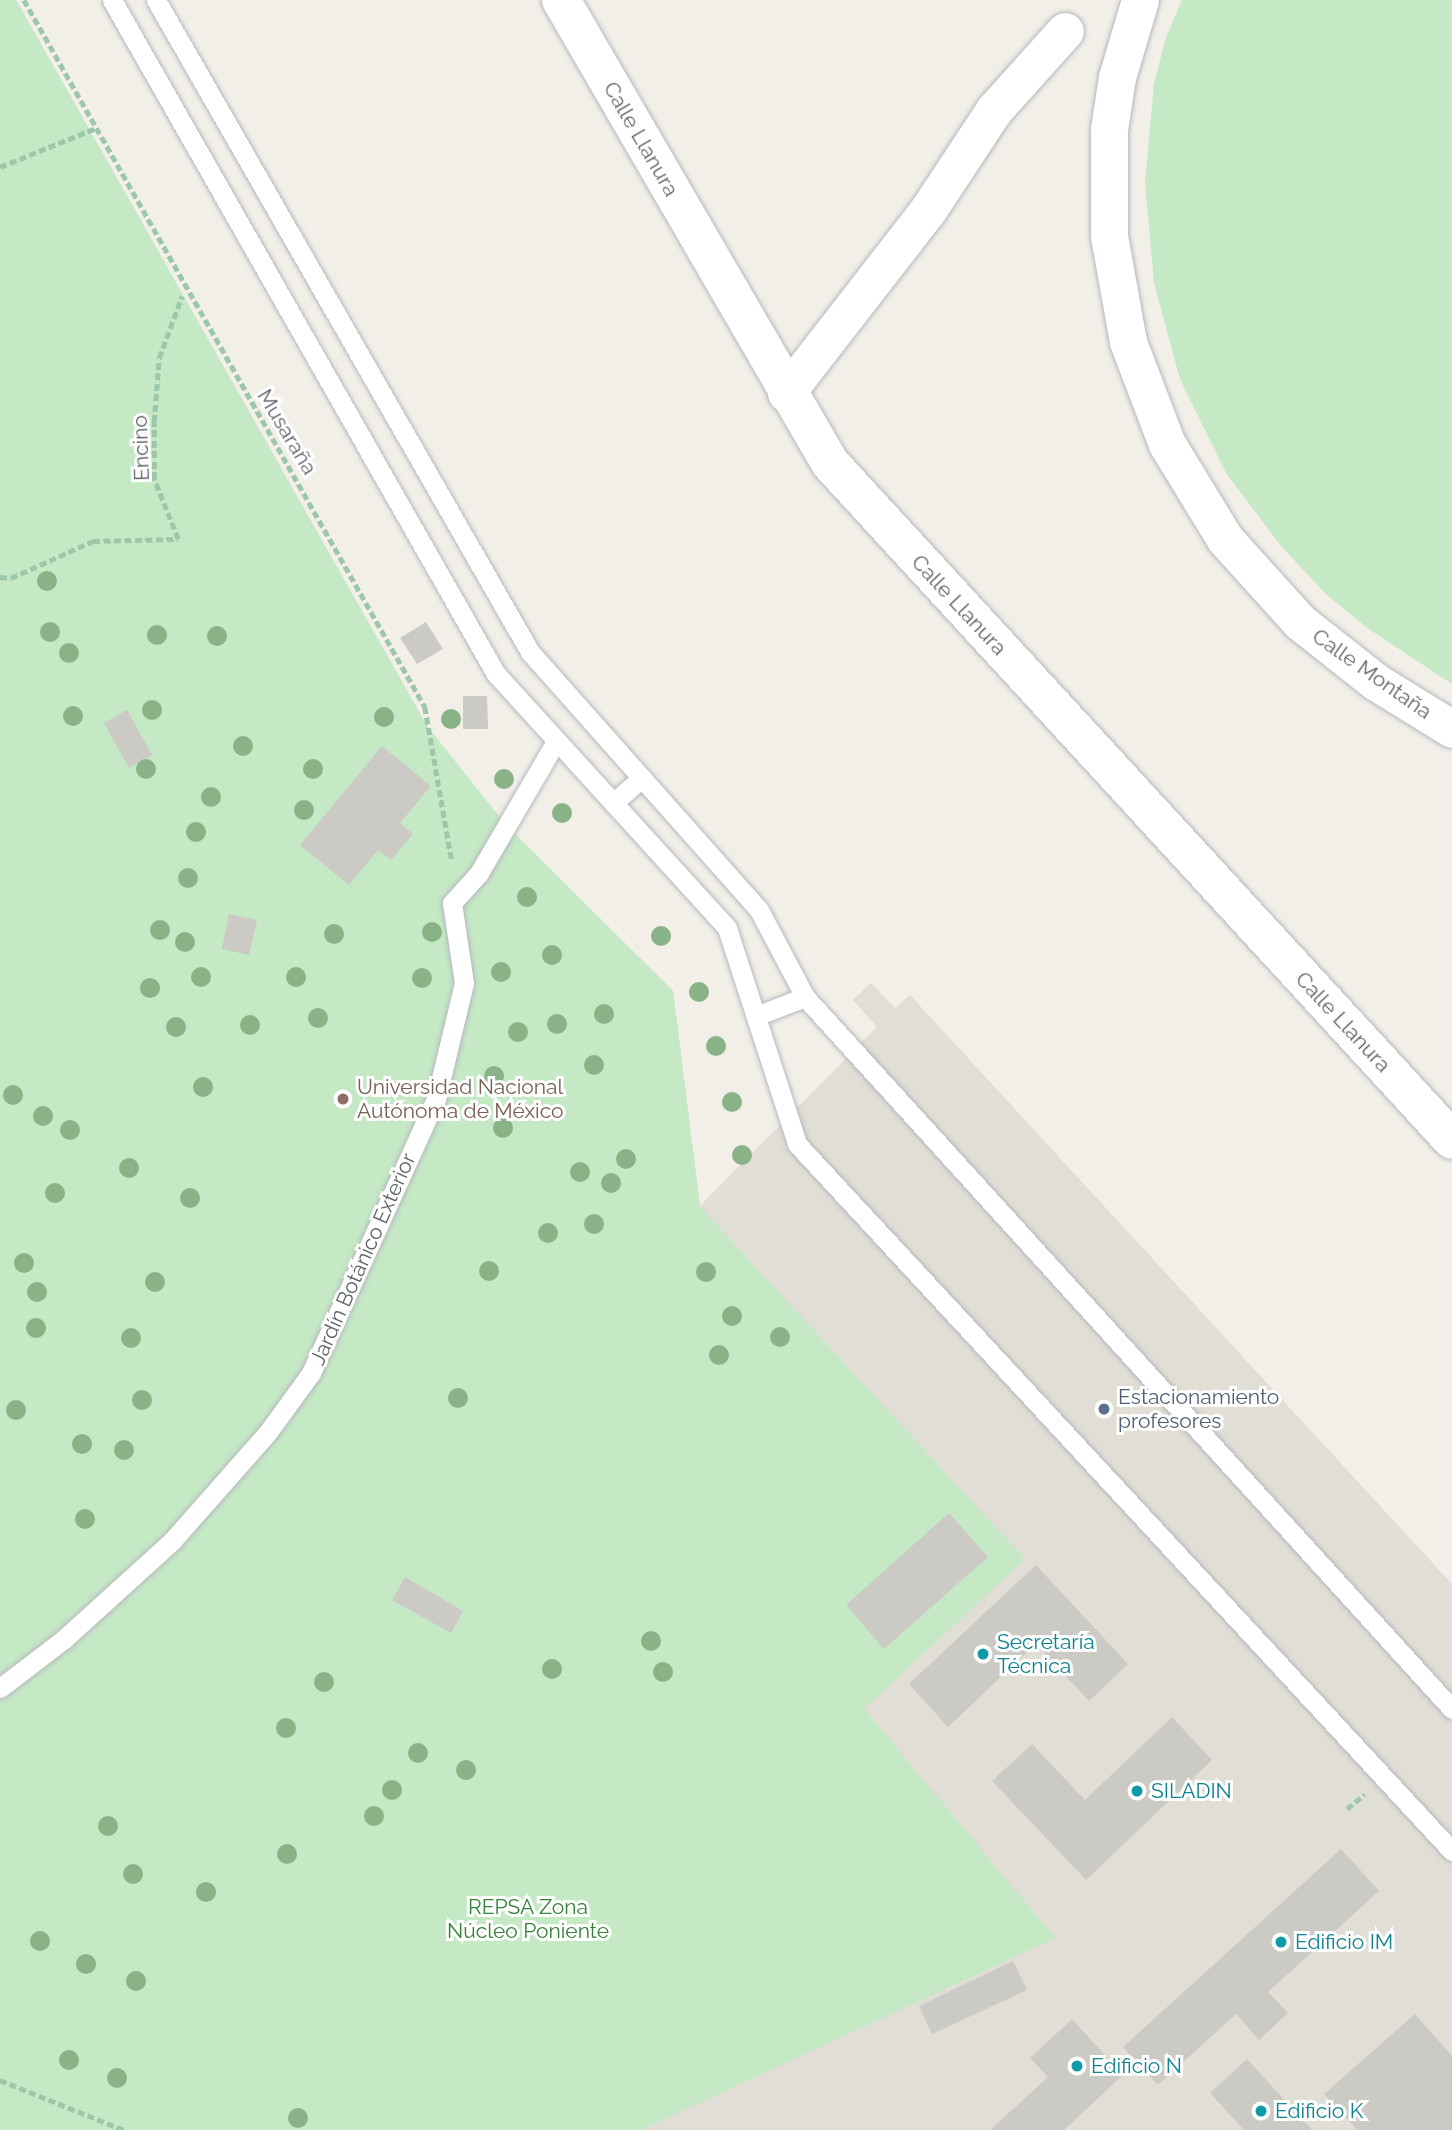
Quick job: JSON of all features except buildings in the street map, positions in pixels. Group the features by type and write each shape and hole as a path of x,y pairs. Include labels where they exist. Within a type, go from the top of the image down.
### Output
{"street":[{"name":"Calle Llanura","path":"561,0 786,393 830,463 861,500 1452,1140"},
{"name":"Calle Montaña","path":"1140,0 1129,25 1110,130 1109,236 1128,342 1162,433 1225,539 1300,622 1376,682 1452,729"},
{"path":"786,393 928,210 994,110 1065,31"}],"lane":[{"path":"112,0 496,674 727,928 797,1144 1452,1851"},
{"path":"156,0 530,652 760,910 805,997 1452,1709"},
{"path":"452,903 479,873 556,741"},
{"path":"613,803 641,779"},
{"name":"Jardín Botánico Exterior","path":"0,1688 64,1639 172,1541 268,1432 311,1373 436,1099 464,983 452,903"},
{"path":"756,1016 805,997"}],"path":[{"name":"Musaraña","path":"24,0 425,707 457,891 452,903"},
{"path":"0,167 96,128"},
{"name":"Encino","path":"0,577 11,578 93,541 178,539 154,479 154,422 159,358 182,296"},
{"path":"0,2080 124,2130"}],"shaded area":[{"name":"Universidad Nacional Autónoma de México","path":"0,0 16,0 427,726 505,824 673,991 700,1206 877,1027 853,1000 871,983 895,1008 910,995 1452,1584 1452,2130 0,2130"}],"green space":[{"name":"Universidad Nacional Autónoma de México","path":"0,0 16,0 427,726 505,824 673,991 700,1207 1025,1559 864,1709 1055,1938 641,2130 0,2130"},
{"path":"1182,0 1452,0 1452,684 1366,627 1326,594 1281,546 1226,473 1180,379 1154,283 1145,183 1154,84 1166,37"}],"place":[{"name":"Universidad Nacional Autónoma de México","path":"343,1099"},
{"name":"Estacionamiento profesores","path":"1104,1409"},
{"name":"Secretaría Técnica","path":"983,1654"},
{"name":"SILADIN","path":"1137,1791"},
{"name":"Edificio IM","path":"1281,1942"},
{"name":"Edificio N","path":"1077,2066"},
{"name":"Edificio K","path":"1261,2111"}],"park label":[{"name":"REPSA Zona Núcleo Poniente","path":"528,1919"}]}
